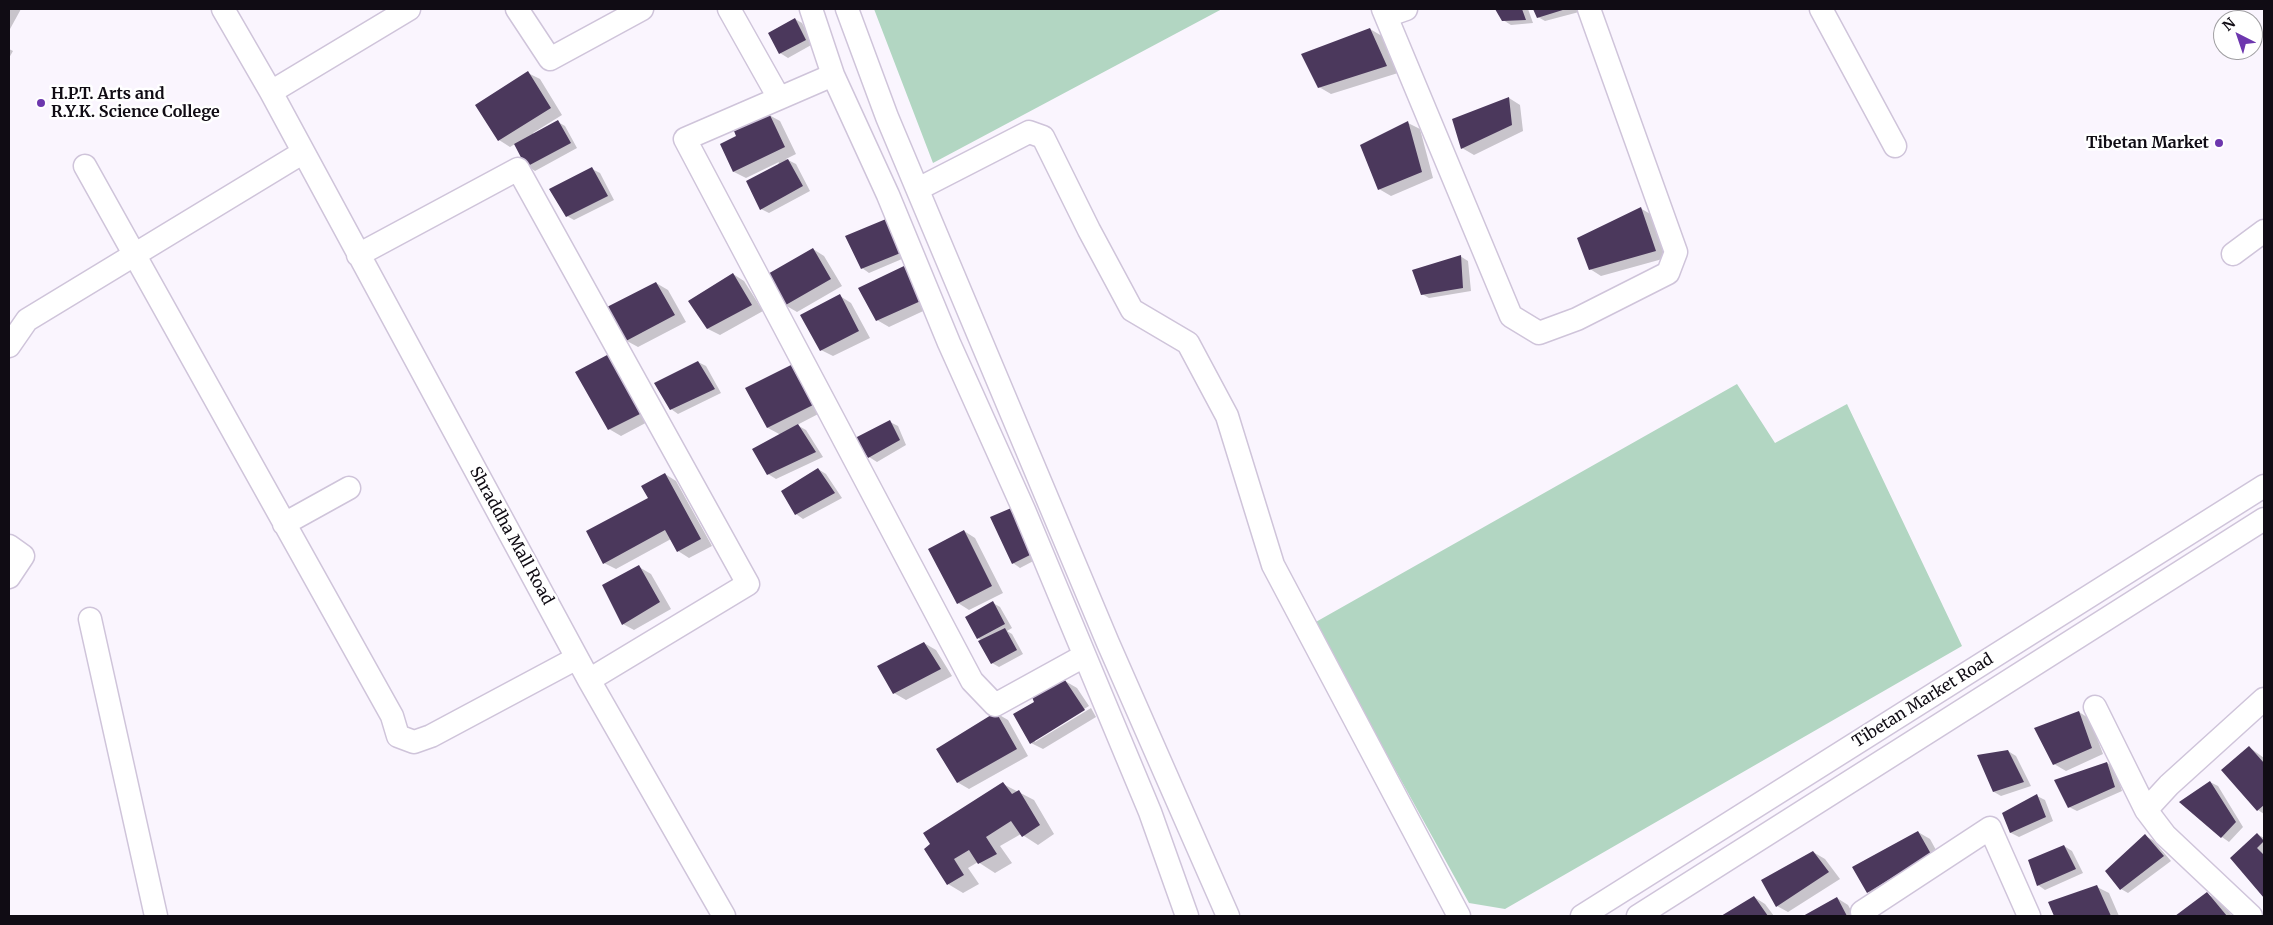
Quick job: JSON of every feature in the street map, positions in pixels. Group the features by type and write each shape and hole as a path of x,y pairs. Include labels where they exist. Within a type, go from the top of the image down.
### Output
{"street":[{"path":"224,9 271,92 409,9"},
{"path":"517,9 550,59 642,9"},
{"path":"729,9 779,98"},
{"path":"811,9 833,74 888,195 949,343 1024,510 1150,812 1187,916"},
{"path":"848,9 887,116 1108,643 1228,916"},
{"path":"1392,11 1511,316 1538,333 1576,319 1668,272 1676,252 1590,9"},
{"path":"1821,9 1895,146"},
{"path":"833,74 685,139 972,682 994,705 1084,656"},
{"name":"Shraddha Mall Road","path":"271,92 302,153 588,680 724,916"},
{"path":"918,189 1029,132 1043,137 1089,230 1132,310 1188,343 1227,416 1273,565 1459,916"},
{"path":"9,346 27,320 302,153"},
{"path":"85,166 392,716 398,736 414,742 432,736 577,658"},
{"path":"358,255 518,169 748,584 588,680"},
{"path":"2233,254 2264,231"},
{"name":"Tibetan Market Road","path":"1582,916 2264,486"},
{"path":"284,524 349,488"},
{"name":"Tibetan Market Road","path":"1638,916 2264,519"},
{"path":"9,546 23,556 9,577"},
{"path":"90,620 156,916"},
{"path":"2146,810 2169,785 2264,699"},
{"path":"2095,707 2146,810 2165,835 2252,916"},
{"path":"1865,916 1862,912 1990,828 2029,916"}],"green space":[{"path":"874,9 1222,9 933,163"},
{"path":"1737,384 1775,443 1847,404 1962,646 1505,909 1469,903 1314,623"}],"building":[{"path":"1495,9 1522,9 1526,20 1502,21"},
{"path":"1533,9 1566,9 1537,18"},
{"path":"795,18 806,40 779,54 768,33"},
{"path":"1370,28 1387,66 1318,88 1301,54"},
{"path":"528,71 551,108 498,141 475,105"},
{"path":"1509,97 1512,125 1461,149 1452,119"},
{"path":"769,113 785,147 733,172 720,144 736,136 734,131"},
{"path":"558,120 571,143 526,167 514,144"},
{"path":"1408,121 1422,172 1378,190 1360,145"},
{"path":"788,159 803,186 760,210 746,181"},
{"path":"592,167 608,196 566,217 549,189"},
{"path":"1641,207 1656,251 1589,270 1577,238"},
{"path":"886,219 903,252 861,269 845,236"},
{"path":"813,248 831,279 784,306 766,275"},
{"path":"1461,255 1463,288 1421,295 1412,270"},
{"path":"904,266 923,300 876,321 858,288"},
{"path":"733,273 752,305 707,329 688,301"},
{"path":"656,282 675,315 626,341 605,308"},
{"path":"840,294 859,331 820,351 800,315"},
{"path":"609,354 644,412 608,430 575,372"},
{"path":"698,361 715,389 670,410 654,383"},
{"path":"791,365 813,405 767,428 745,388"},
{"path":"890,420 900,440 868,458 855,438"},
{"path":"798,424 816,452 767,475 752,449"},
{"path":"818,468 835,493 795,515 781,491"},
{"path":"665,473 701,539 677,552 665,530 603,564 586,531 648,498 641,486"},
{"path":"1016,506 1036,552 1012,564 990,517"},
{"path":"964,530 992,586 957,604 928,549"},
{"path":"639,565 660,602 622,625 602,585"},
{"path":"993,601 1005,624 977,639 965,617"},
{"path":"1005,628 1017,650 991,664 978,641"},
{"path":"924,642 941,669 893,694 877,666"},
{"path":"1065,680 1085,710 1030,744 1013,714 1034,702 1032,697"},
{"path":"2079,711 2092,748 2053,765 2034,728"},
{"path":"996,712 1017,749 957,783 936,749"},
{"path":"2249,746 2264,763 2264,805 2257,811 2221,770"},
{"path":"2008,750 2024,782 1993,792 1977,755"},
{"path":"2107,762 2115,787 2068,808 2054,780"},
{"path":"2210,781 2236,822 2221,838 2179,802"},
{"path":"1003,782 1012,794 1019,790 1040,825 1022,837 1011,821 986,837 997,854 978,864 969,850 954,859 964,875 947,885 924,849 930,844 923,833"},
{"path":"2037,794 2046,817 2010,833 2002,813"},
{"path":"1918,831 1931,854 1867,893 1852,867"},
{"path":"2257,833 2264,841 2257,848 2264,855 2264,898 2230,858"},
{"path":"2145,834 2164,856 2120,890 2105,871"},
{"path":"2064,845 2076,869 2037,886 2028,860"},
{"path":"1813,851 1829,872 1776,907 1761,880"},
{"path":"2097,885 2111,916 2054,916 2048,902"},
{"path":"2207,892 2227,916 2175,916"},
{"path":"1754,896 1768,916 1721,916"},
{"path":"1837,897 1847,916 1803,916"}],"place":[{"name":"H.P.T. Arts and R.Y.K. Science College","path":"41,103"},
{"name":"Tibetan Market","path":"2219,143"}]}
